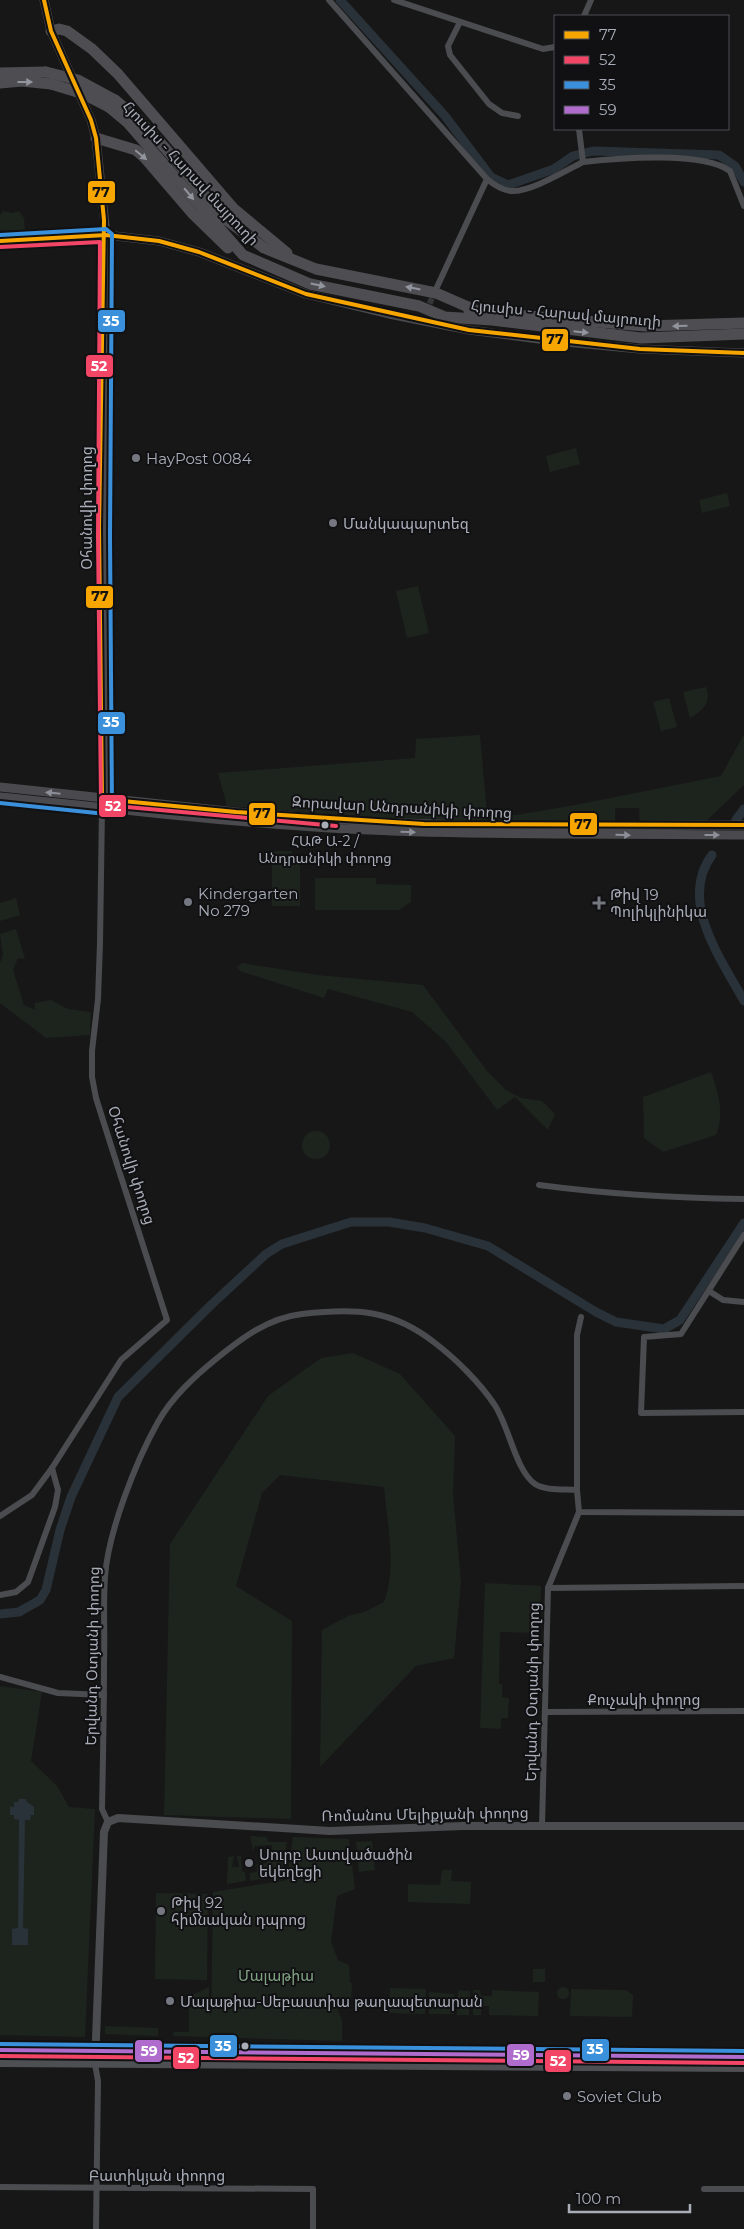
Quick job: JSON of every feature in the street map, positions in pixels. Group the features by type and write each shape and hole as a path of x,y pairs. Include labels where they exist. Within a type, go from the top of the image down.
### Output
{"highway":[{"path":"51,31 59,29 67,31 84,42 112,68 229,203 262,234 302,264"},
{"name":"Հյուսիս - Հարավ մայրուղի","path":"0,73 46,72 78,80 138,120 165,148 224,218 264,248 316,269 436,293 475,310 540,318 645,326 728,329 744,334"},
{"name":"Հյուսիս - Հարավ մայրուղի","path":"0,83 22,81 51,84 112,104 244,255 310,284 419,306 445,317 641,338 728,329 744,323"},
{"path":"96,138 136,150 192,213 233,252 244,255"},
{"name":"Հյուսիս - Հարավ մայրուղի","path":"445,317 475,310"},
{"path":"426,318 445,317"}],"main road":[{"name":"Օհանովի փողոց","path":"44,0 51,31 91,120 96,138 104,220 98,527 104,804"},
{"path":"0,240 104,235 159,241 182,246 306,294 521,338 640,349 744,353"},
{"name":"Զորավար Անդրանիկի փողոց","path":"0,787 104,804"},
{"name":"Զորավար Անդրանիկի փողոց","path":"0,796 309,821 372,822 496,830 744,835"},
{"name":"Զորավար Անդրանիկի փողոց","path":"496,830 744,825"},
{"path":"0,2050 744,2057"},
{"path":"480,2055 475,2060 480,2066"},
{"path":"0,2062 744,2067"}],"street":[{"path":"329,0 487,180 499,188 512,191 529,188 583,160 629,158 713,162 730,172 744,206"},
{"path":"394,0 543,49 554,47"},
{"path":"584,15 591,0"},
{"path":"460,22 448,46 450,55 488,104 502,113 518,116"},
{"path":"579,130 583,160"},
{"path":"437,287 487,180"},
{"name":"Օհանովի փողոց","path":"0,1516 32,1494 52,1468 121,1360 168,1320 116,1165 96,1098 92,1077 92,1051 98,999 104,804"},
{"path":"539,1185 588,1192 673,1198 744,1200"},
{"path":"744,1235 681,1334 644,1337 641,1413 744,1412"},
{"path":"709,1291 723,1300 744,1302"},
{"name":"Երվանդ Օտյանի փողոց","path":"95,2064 104,1832 108,1822 102,1809 105,1577 108,1557 121,1508 146,1447 159,1421 173,1401 203,1370 252,1331 273,1321 292,1315 350,1310 371,1312 393,1318 415,1328 437,1344 495,1405 526,1474 535,1484 545,1488 577,1490"},
{"name":"Երվանդ Օտյանի փողոց","path":"542,1826 548,1588 579,1512 577,1490 577,1335 580,1317"},
{"path":"0,1594 16,1592 28,1582 55,1507 58,1490 52,1468"},
{"path":"579,1512 744,1513"},
{"name":"Երվանդ Օտյանի փողոց","path":"548,1588 744,1586"},
{"path":"0,1677 58,1693 104,1695"},
{"name":"Քուչակի փողոց","path":"545,1712 744,1711"},
{"name":"Ռոմանոս Մելիքյանի փողոց","path":"108,1822 118,1818 330,1830 462,1826 744,1826"},
{"path":"95,2064 98,2081 96,2229"},
{"name":"Բատիկյան փողոց","path":"0,2187 313,2189 313,2229"},
{"path":"704,2189 744,2189"}],"green space":[{"path":"3,211 13,213 19,211 24,218 25,230 0,230 0,215"},
{"path":"576,448 580,464 550,472 546,456"},
{"path":"727,493 730,506 702,513 699,500"},
{"path":"418,586 429,633 407,638 396,591"},
{"path":"706,687 708,697 705,705 690,718 683,692"},
{"path":"669,698 677,727 661,731 653,702"},
{"path":"744,734 744,785 703,824 640,828 639,808 615,808 615,828 499,827 498,815 516,815 575,805 721,776"},
{"path":"480,735 488,826 227,806 218,773 415,758 416,739"},
{"path":"272,851 292,851 292,862 300,862 300,906 272,906"},
{"path":"315,878 376,878 376,884 411,885 411,902 399,910 315,910"},
{"path":"16,898 20,915 0,921 0,903"},
{"path":"16,929 25,959 18,958 13,970 24,1005 35,1010 35,1003 51,1000 68,1009 91,1012 90,1035 46,1038 0,1003 0,963 3,955 0,934"},
{"path":"242,963 318,975 423,985 487,1071 506,1090 521,1098 542,1101 555,1114 548,1130 515,1097 497,1110 446,1042 412,1012 328,989 324,998 240,971 237,967"},
{"path":"711,1072 718,1095 720,1111 719,1127 716,1135 663,1152 644,1138 643,1097"},
{"path":"316,1131 326,1135 330,1145 326,1155 316,1159 306,1155 302,1145 306,1135"},
{"path":"353,1353 400,1374 455,1436 453,1493 461,1582 454,1658 416,1666 320,1767 322,1630 348,1616 364,1612 384,1602 388,1590 391,1561 384,1487 280,1475 262,1493 236,1586 292,1621 291,1819 164,1815 170,1544 268,1396 321,1358"},
{"path":"485,1583 541,1586 539,1633 500,1632 499,1684 502,1684 502,1697 509,1698 508,1718 501,1718 501,1729 480,1728"},
{"path":"0,1686 42,1692 31,1761 57,1786 69,1807 95,1809 85,2037 0,2035"},
{"path":"250,1836 267,1837 268,1842 287,1842 282,1874 250,1881 250,1873 257,1872 257,1864 265,1864 271,1858 272,1845 255,1846 253,1851"},
{"name":"Մալաթիա","path":"293,1837 349,1839 355,1889 337,1896 331,1942 338,1960 349,1965 350,1983 352,1983 351,2000 337,2007 342,2021 342,2041 174,2036 173,2032 189,2032 189,2002 210,2002 211,2021 213,1892 287,1880"},
{"path":"372,1841 375,1870 359,1872 356,1842"},
{"path":"234,1856 232,1867 239,1867 237,1856 241,1856 242,1872 245,1872 246,1881 227,1884 228,1857"},
{"path":"442,1870 452,1870 451,1881 471,1882 470,1904 408,1902 408,1884 440,1885"},
{"path":"156,1893 208,1894 207,1980 155,1979"},
{"path":"533,1969 545,1969 545,1982 533,1982"},
{"path":"209,1987 209,2000 191,2001 192,1995"},
{"path":"561,1987 565,1987 569,1993 565,1999 561,1999 557,1995 557,1991"},
{"path":"390,1988 426,1989 425,2014 389,2013"},
{"path":"571,1989 626,1990 633,1995 632,2017 570,2016"},
{"path":"458,1990 470,1991 469,2015 457,2015"},
{"path":"473,1990 480,1990 481,1996 492,1996 492,1990 539,1992 538,2016 489,2015 489,2006 481,2006 481,2015 473,2015"},
{"path":"429,1992 454,1994 454,2014 429,2014"},
{"path":"105,2026 158,2028 158,2036 105,2034"}],"shaded area":[{"path":"19,1799 26,1799 34,1807 34,1815 31,1815 30,1820 25,1820 23,1928 28,1929 28,1945 12,1945 12,1929 18,1928 19,1820 14,1819 14,1815 10,1815 10,1807 14,1807 14,1802 18,1802"}],"waterway":[{"path":"340,0 445,116 491,177 508,185 554,169 573,156 593,151 719,155 735,166 744,182"},
{"path":"736,820 744,809"},
{"path":"712,855 703,873 699,891 701,910 715,948 744,1001"},
{"path":"0,1614 19,1612 40,1600 46,1590 60,1530 71,1497 118,1397 211,1305 266,1254 282,1244 351,1222 389,1222 425,1228 488,1246 596,1312 616,1322 664,1329 680,1320 744,1223"}],"tunnel":[{"path":"426,312 435,291"}],"transit line":[{"name":"77","path":"44,0 51,31 91,120 96,138 104,220 99,527 102,799"},
{"name":"35","path":"0,235 106,229 112,234 110,536 112,809 106,814 0,803"},
{"name":"77","path":"0,241 106,235 159,241 199,252 306,294 469,330 640,349 744,353"},
{"name":"52","path":"0,247 100,242 98,536 101,802 105,805 336,826"},
{"name":"77","path":"102,799 236,812 424,824 744,825"},
{"name":"35","path":"0,2044 744,2051"},
{"name":"59","path":"0,2050 744,2057"},
{"name":"52","path":"0,2056 744,2063"}],"place":[{"name":"HayPost 0084","path":"136,458"},
{"name":"Մանկապարտեզ","path":"333,523"},
{"name":"ՀԱԹ Ա-2 / Անդրանիկի փողոց","path":"325,825"},
{"name":"Kindergarten No 279","path":"188,902"},
{"name":"Թիվ 19 Պոլիկլինիկա","path":"599,903"},
{"name":"Սուրբ Աստվածածին եկեղեցի","path":"249,1863"},
{"name":"Թիվ 92 հիմնական դպրոց","path":"161,1911"},
{"name":"Մալաթիա-Սեբաստիա թաղապետարան","path":"170,2001"},
{"name":"Soviet Club","path":"567,2096"}]}
